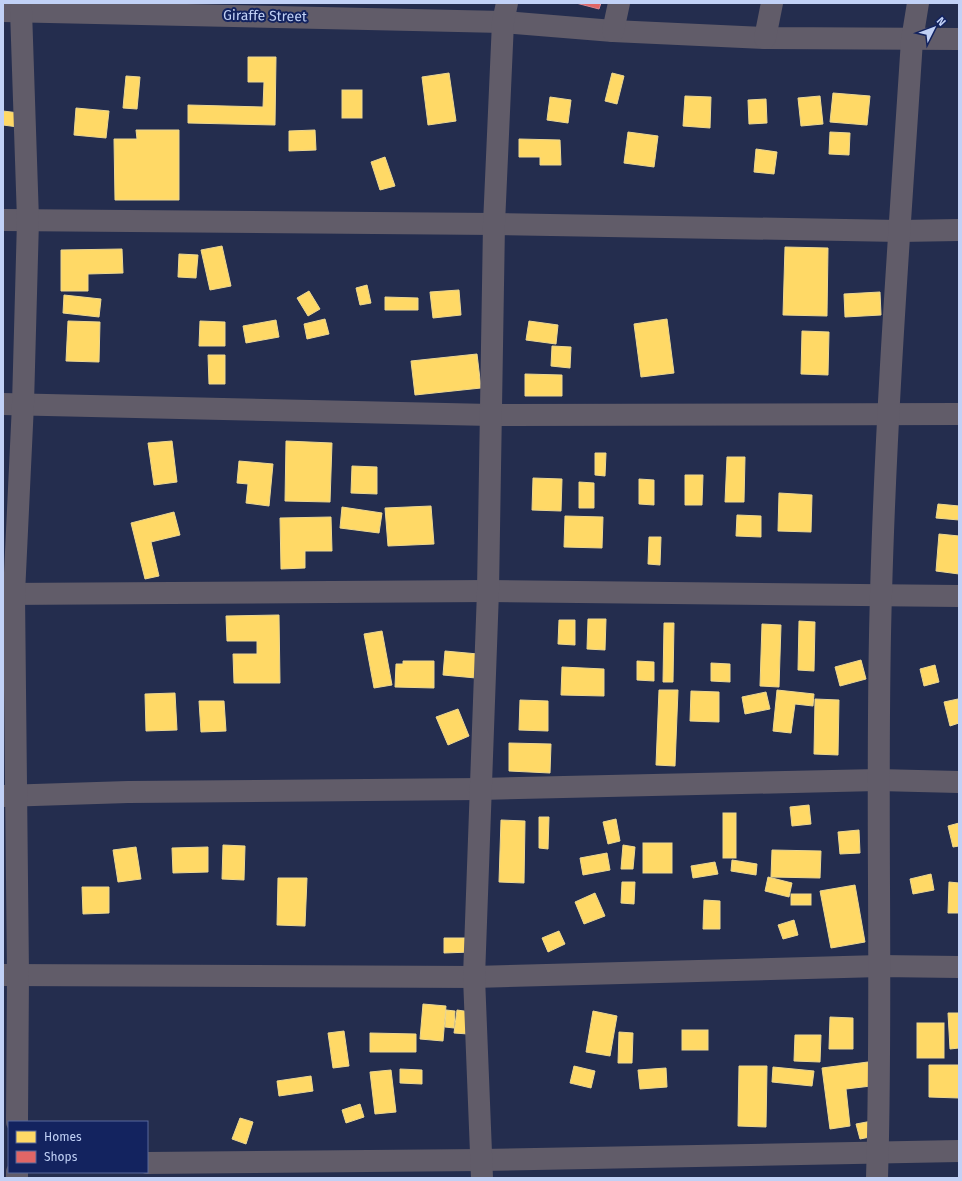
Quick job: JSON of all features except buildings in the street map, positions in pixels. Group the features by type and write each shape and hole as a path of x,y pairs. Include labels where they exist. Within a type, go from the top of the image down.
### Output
{"street":[{"path":"613,31 619,3"},
{"path":"765,38 772,3"},
{"path":"878,1178 880,966 878,780 881,596 888,414 912,40 918,3"},
{"path":"12,10 28,220 13,404 8,594 10,975 17,1121"},
{"name":"Giraffe Street","path":"12,10 505,12 613,31 765,38 912,40 959,39"},
{"path":"482,1169 474,977 488,591 494,224 505,12"},
{"path":"3,220 494,224 900,231 959,230"},
{"path":"13,404 491,414 959,414"},
{"path":"8,594 488,591 959,596"},
{"path":"9,796 128,792 480,789 878,780 959,782"},
{"path":"10,975 474,977 880,966 959,967"},
{"path":"148,1163 482,1169 878,1152 959,1152"}]}
